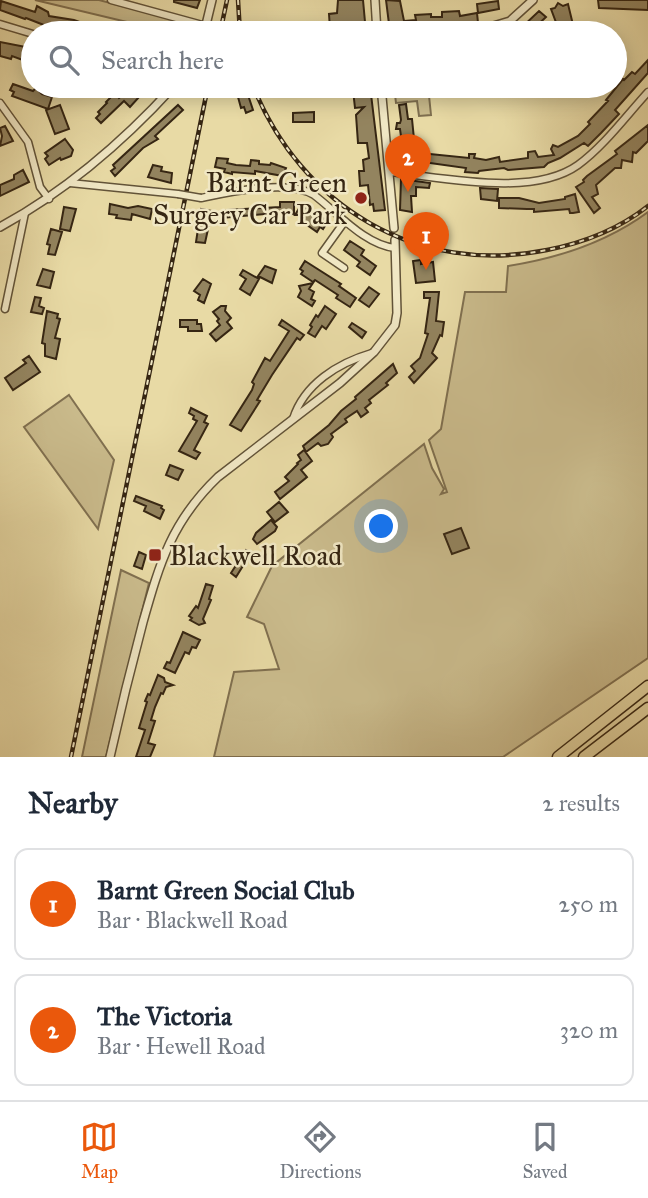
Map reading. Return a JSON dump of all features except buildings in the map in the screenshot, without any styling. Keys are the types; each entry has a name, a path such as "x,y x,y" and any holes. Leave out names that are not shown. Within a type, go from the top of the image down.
{"highway":[{"path":"558,757 648,687"},
{"path":"584,757 648,708"}],"street":[{"path":"111,0 177,21"},
{"path":"207,21 212,0"},
{"path":"375,0 376,21"},
{"path":"510,21 533,0"},
{"path":"0,24 21,30"},
{"path":"389,172 502,183 549,179 564,173 591,154 648,92"},
{"path":"0,227 49,199 70,183 162,98"},
{"path":"382,98 394,228"},
{"path":"0,103 28,142 40,187 49,199"},
{"path":"70,183 201,198 239,191 300,189 314,195 371,239 386,247 395,244 398,295 395,325 374,352 292,421 218,477 200,494 179,523 160,563 130,670 110,757"},
{"path":"5,309 25,214"},
{"path":"344,268 322,253 345,220"},
{"path":"292,421 296,409 314,385 342,365 374,352"}],"shaded area":[{"path":"35,0 99,0 178,21 123,21"},
{"path":"395,98 429,98 431,115 419,116 417,101 396,103"},
{"path":"648,212 648,658 503,757 214,757 234,672 279,669 264,624 247,617 272,566 424,444 432,468 444,489 441,494 447,492 429,440 441,429 465,292 506,292 508,266 581,248 616,232"},
{"path":"69,395 114,460 98,529 24,427"},
{"path":"121,570 149,583 106,757 82,757"}],"railway":[{"path":"223,21 227,0"},
{"path":"238,0 239,21"},
{"path":"71,757 206,98"},
{"path":"259,98 274,129 301,166 333,198 370,223 410,241 453,252 499,255 547,250 600,234 625,222 648,206"}],"place":[{"name":"The Victoria","path":"408,192"},
{"name":"Barnt Green Surgery Car Park","path":"361,198"},
{"name":"Barnt Green Social Club","path":"426,270"},
{"name":"Blackwell Road","path":"155,555"}]}
